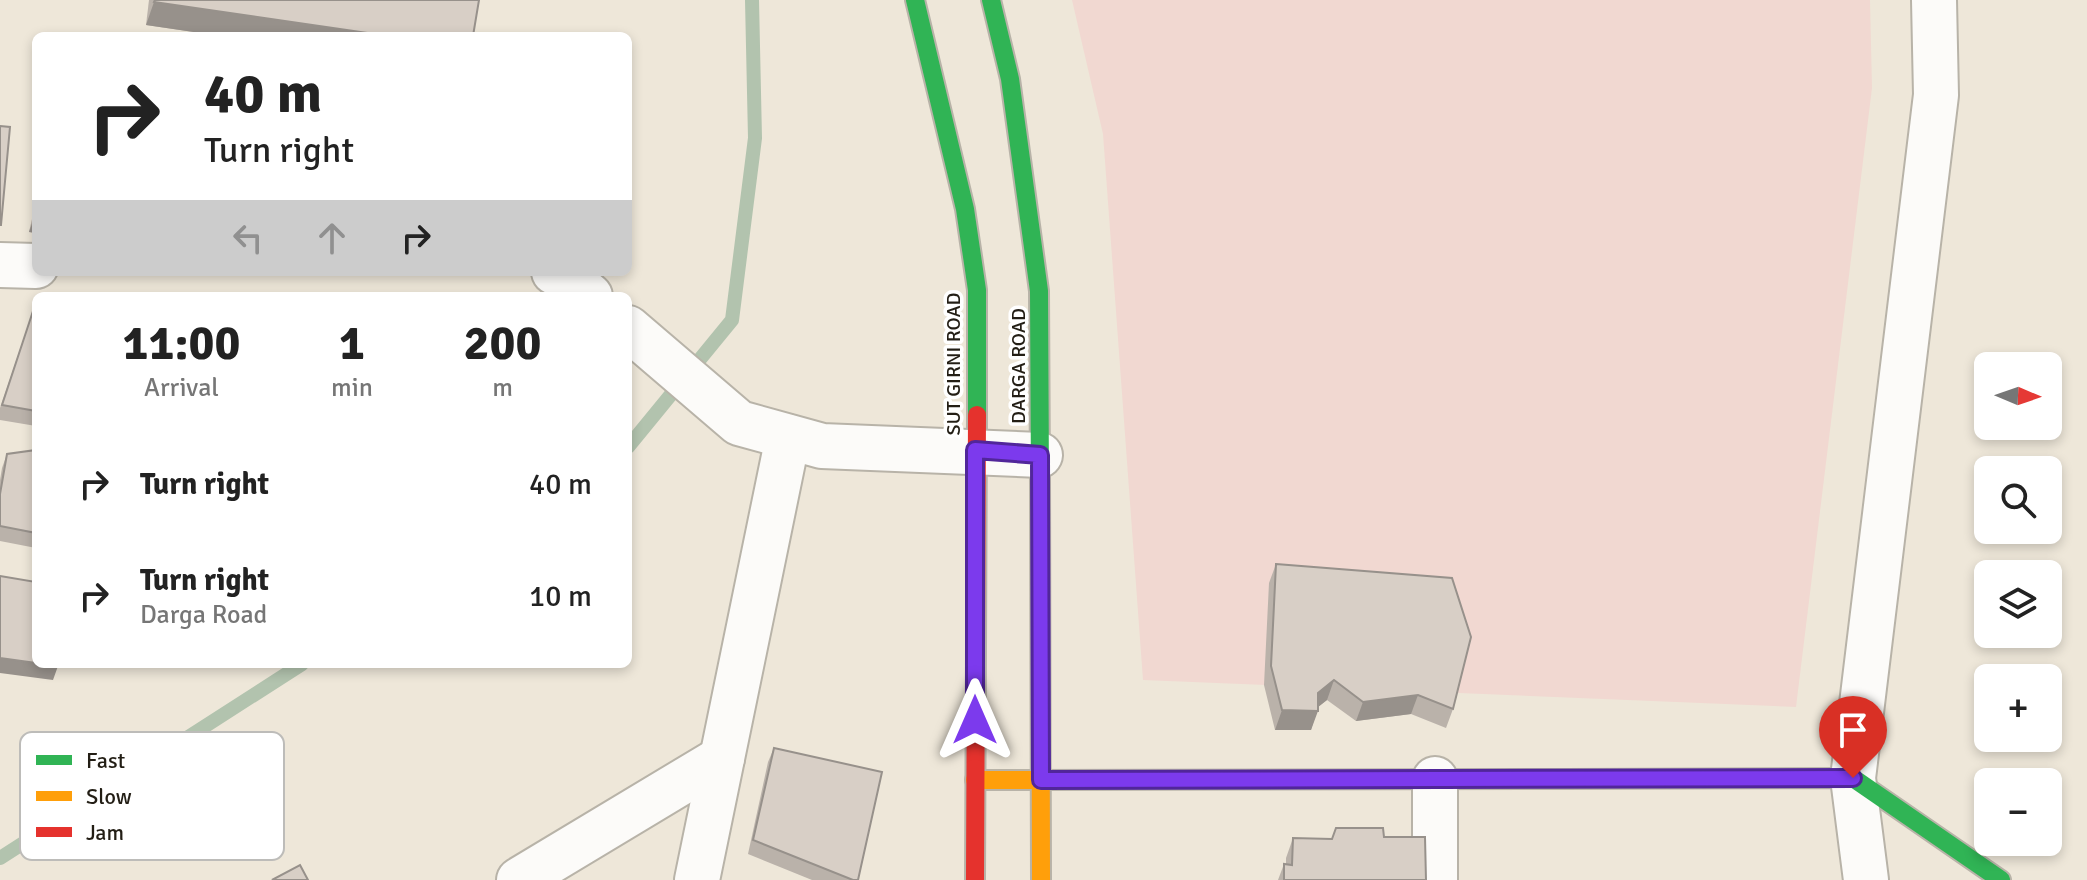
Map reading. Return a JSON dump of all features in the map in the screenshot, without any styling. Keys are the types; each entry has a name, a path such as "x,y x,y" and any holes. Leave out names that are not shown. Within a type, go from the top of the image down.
{"main road":[{"name":"SUT GIRNI ROAD","path":"915,0 965,209 977,290 975,880"},
{"name":"DARGA ROAD","path":"991,0 1010,79 1039,291 1041,880"},
{"path":"975,780 1853,778 2001,880"}],"street":[{"path":"1866,880 1853,778 1936,95 1934,0"},
{"path":"0,265 32,266"},
{"path":"632,331 739,423 822,446 1040,455"},
{"path":"697,880 788,437"},
{"path":"519,880 722,758"},
{"path":"1435,779 1435,880"}],"shaded area":[{"path":"1072,0 1870,0 1872,88 1796,707 1143,680 1103,134"}],"building":[{"path":"479,0 474,32 360,32 154,2"},
{"path":"0,126 10,127 1,225 0,225"},
{"path":"32,314 32,410 2,405"},
{"path":"32,451 32,532 0,526 0,494 7,454"},
{"path":"1276,564 1452,578 1471,637 1453,709 1418,695 1363,702 1334,680 1318,693 1318,711 1282,710 1271,666"},
{"path":"0,576 32,581 32,662 0,658"},
{"path":"774,748 882,772 858,880 753,840"},
{"path":"1336,828 1383,828 1384,837 1425,837 1426,880 1284,880 1284,864 1292,865 1293,838 1332,839"},
{"path":"300,865 308,880 272,880"}],"waterway":[{"path":"632,442 732,320 755,138 752,0"},
{"path":"196,732 296,668"},
{"path":"0,858 20,845"}],"traffic: fast":[{"path":"915,0 965,209 977,290 977,415"},
{"path":"991,0 1010,79 1039,291 1040,485"},
{"path":"1564,779 1853,778 2001,880"}],"traffic: slow":[{"path":"1040,485 1041,880"},
{"path":"975,780 1564,779"}],"traffic: jam":[{"path":"975,880 977,415"}],"route":[{"path":"975,720 975,450 1040,455 1041,780 1853,778"}]}
